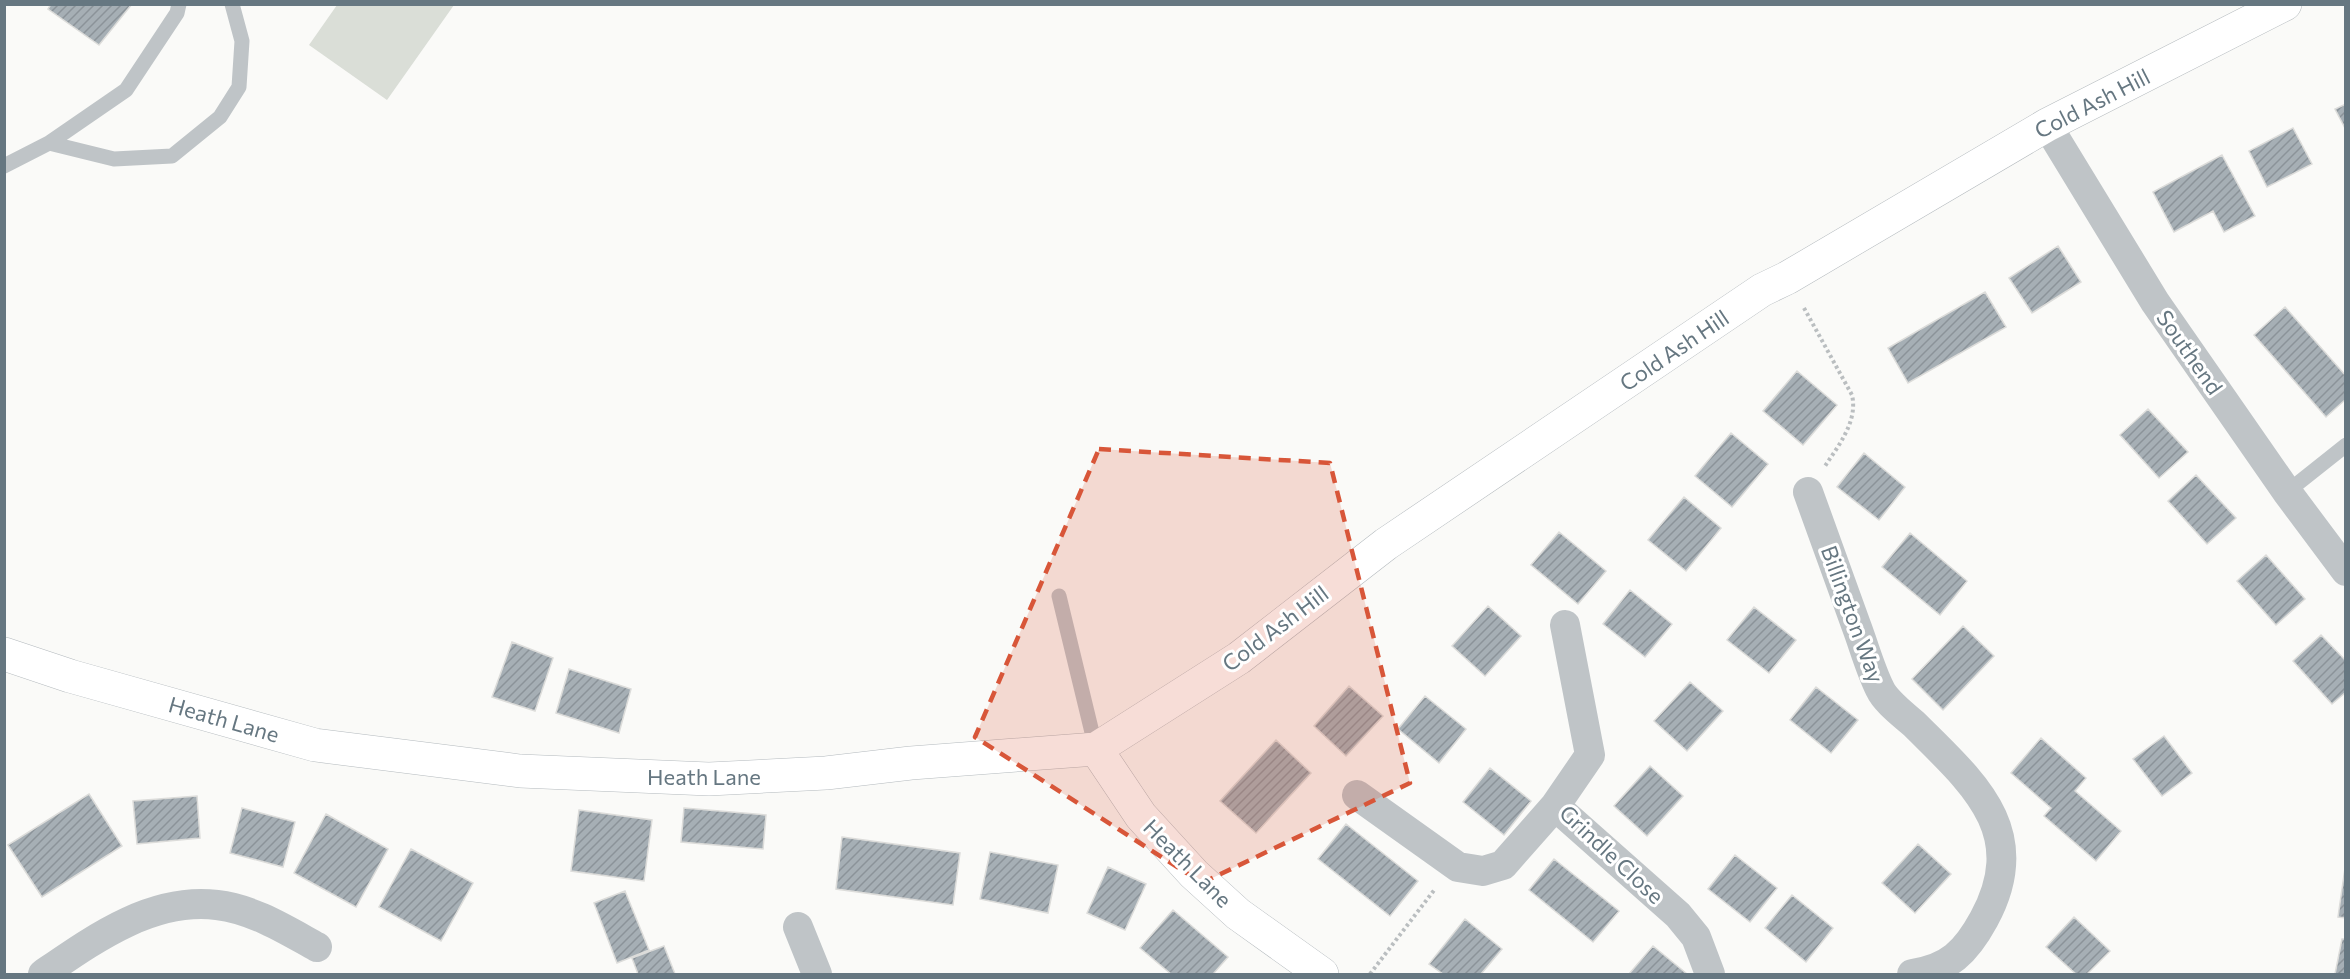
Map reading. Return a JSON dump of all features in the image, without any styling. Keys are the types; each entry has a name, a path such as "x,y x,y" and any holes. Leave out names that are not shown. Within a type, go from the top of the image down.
{"street":[{"name":"Cold Ash Hill","path":"1096,749 1239,658 1386,544 1762,290 1787,278 2047,125 2285,4"},
{"name":"Southend","path":"2047,125 2155,302 2286,492 2346,571"},
{"name":"Billington Way","path":"1808,492 1880,691 1966,777 1985,800 1997,830 2001,861 1991,907 1965,948 1944,966 1925,974"},
{"name":"Grindle Close","path":"1565,625 1590,755 1555,806 1678,915 1696,937 1710,975"},
{"name":"Heath Lane","path":"4,654 70,676 315,745 520,771 709,779 826,773 910,763 1096,749 1141,816 1194,874 1238,914 1322,975"},
{"path":"1357,795 1458,867 1483,871 1503,865 1555,806"},
{"path":"43,975 82,947 140,916 182,904 218,905 253,914 317,947"},
{"path":"798,927 817,975"}],"lane":[{"path":"4,166 49,142 126,90 177,13 179,4"},
{"path":"49,142 114,159 172,156 220,117 239,87 242,41 232,4"},
{"path":"2286,492 2346,445"},
{"path":"1059,596 1096,749"}],"path":[{"path":"1787,278 1852,395 1855,407 1846,432 1808,492"},
{"path":"1370,975 1454,864"}],"highlighted area":[{"path":"1099,449 1330,463 1410,783 1202,883 975,737"}],"shaded area":[{"path":"337,5 454,5 387,100 309,45"}],"building":[{"path":"51,4 132,4 99,45 48,9"},
{"path":"2346,104 2346,130 2335,109"},
{"path":"2293,128 2312,164 2267,187 2249,151"},
{"path":"2222,155 2255,216 2224,232 2213,211 2174,232 2153,192"},
{"path":"2058,246 2081,282 2032,313 2009,278"},
{"path":"1985,292 2006,327 1908,383 1888,348"},
{"path":"2285,307 2346,376 2346,399 2326,417 2254,335"},
{"path":"1797,371 1837,405 1803,445 1763,411"},
{"path":"2148,409 2188,452 2159,478 2120,435"},
{"path":"1731,433 1768,464 1732,507 1695,476"},
{"path":"1864,453 1905,487 1879,520 1837,487"},
{"path":"2196,475 2236,518 2207,544 2168,501"},
{"path":"1684,497 1721,528 1686,571 1648,540"},
{"path":"1559,532 1606,571 1578,604 1531,565"},
{"path":"1910,533 1967,581 1940,615 1882,567"},
{"path":"2266,555 2305,599 2276,625 2237,581"},
{"path":"1630,590 1672,624 1645,657 1603,624"},
{"path":"1488,606 1521,636 1485,676 1452,646"},
{"path":"1754,607 1796,640 1769,673 1727,640"},
{"path":"1963,626 1994,656 1943,710 1912,679"},
{"path":"2321,635 2346,661 2346,692 2332,704 2293,661"},
{"path":"512,642 553,658 535,711 492,697"},
{"path":"569,669 631,689 619,733 556,713"},
{"path":"1690,682 1723,711 1687,751 1654,721"},
{"path":"1349,686 1383,716 1346,756 1314,726"},
{"path":"1816,687 1858,720 1831,753 1790,720"},
{"path":"1425,696 1466,729 1439,763 1398,729"},
{"path":"2164,736 2192,773 2162,796 2133,759"},
{"path":"2041,738 2086,778 2075,791 2121,831 2096,861 2044,816 2051,808 2011,773"},
{"path":"1276,740 1311,773 1256,833 1220,801"},
{"path":"1650,766 1683,796 1647,836 1614,806"},
{"path":"1490,768 1531,801 1504,835 1463,802"},
{"path":"89,794 122,846 42,897 8,845"},
{"path":"197,796 200,838 137,844 133,801"},
{"path":"242,808 295,822 283,867 230,853"},
{"path":"684,808 766,815 763,849 681,842"},
{"path":"579,810 652,820 644,881 571,871"},
{"path":"326,814 388,849 356,907 294,873"},
{"path":"1346,824 1418,881 1390,916 1318,859"},
{"path":"842,837 960,853 953,905 836,889"},
{"path":"1918,844 1951,874 1915,913 1882,883"},
{"path":"411,849 473,883 441,941 379,907"},
{"path":"990,852 1058,865 1048,913 980,899"},
{"path":"1735,855 1777,888 1750,922 1708,889"},
{"path":"1554,859 1619,911 1593,942 1529,890"},
{"path":"2346,861 2346,918 2338,917"},
{"path":"1108,867 1146,884 1125,930 1087,913"},
{"path":"625,891 649,950 617,963 594,903"},
{"path":"1792,895 1833,928 1806,962 1765,928"},
{"path":"1173,910 1228,957 1213,974 1171,974 1140,948"},
{"path":"2074,917 2110,951 2087,974 2076,974 2046,947"},
{"path":"1465,919 1502,949 1481,974 1443,974 1429,964"},
{"path":"2342,939 2346,939 2346,974 2335,974"},
{"path":"664,946 675,974 638,974 632,958"},
{"path":"1653,946 1687,974 1629,974"}]}
